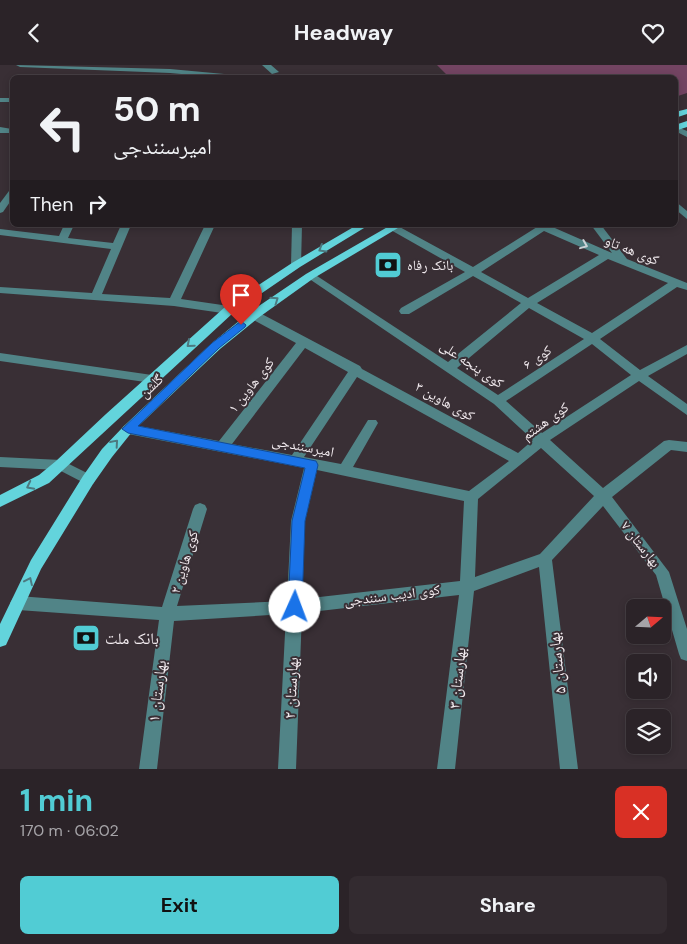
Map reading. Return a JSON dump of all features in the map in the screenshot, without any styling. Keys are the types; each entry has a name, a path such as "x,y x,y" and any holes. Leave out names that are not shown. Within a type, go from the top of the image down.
{"main road":[{"name":"گلشن","path":"0,501 44,479 61,465 152,379 229,310 296,265 361,227"},
{"name":"گلشن","path":"0,640 36,565 88,480 107,453 128,429 216,346 254,315 310,275 393,227"}],"street":[{"path":"20,65 167,68 220,75"},
{"path":"266,65 275,72"},
{"path":"0,210 10,196"},
{"path":"678,207 687,217"},
{"path":"62,240 69,227"},
{"path":"96,296 125,227"},
{"path":"174,302 209,227"},
{"path":"296,265 297,227"},
{"path":"397,227 592,338 687,410"},
{"path":"405,311 473,272 540,227"},
{"name":"کوی هه تاو","path":"544,227 687,287"},
{"path":"598,227 624,262"},
{"path":"0,232 117,247"},
{"path":"449,368 528,303 607,255"},
{"name":"کوی پنجه علی","path":"310,275 498,401 603,496"},
{"name":"کوی ۶","path":"498,401 676,283"},
{"path":"0,290 174,302 229,310"},
{"name":"کوی هاوین ۳","path":"254,315 356,369 519,460"},
{"name":"کوی هاوین ۱","path":"222,447 304,341"},
{"name":"کوی هشتم","path":"471,497 519,460 542,439 640,375 687,349"},
{"path":"0,357 152,379"},
{"path":"295,461 356,369"},
{"path":"344,470 372,423"},
{"name":"امیرسنندجی","path":"128,429 344,470 471,497"},
{"name":"کوی ادیب سنندجی","path":"18,603 167,614 295,607 467,587 545,558 603,496 669,445 687,447"},
{"path":"0,462 61,465 88,480"},
{"name":"بهارستان ۲","path":"286,769 298,521 312,465"},
{"name":"بهارستان ۷","path":"603,496 662,572 687,654"},
{"name":"بهارستان ۳","path":"446,769 467,587 471,497"},
{"name":"کوی هاوین ۲","path":"167,614 200,509"},
{"name":"بهارستان ۵","path":"545,558 569,769"},
{"name":"بهارستان ۱","path":"148,769 167,614"}],"shaded area":[{"path":"437,65 687,65 687,93 678,96 678,75 447,75"}],"place":[{"name":"بانک رفاه","path":"388,265"},
{"name":"بانک ملت","path":"86,638"}],"route":[{"path":"241,325 128,429 312,465 298,521 295,607"}]}
